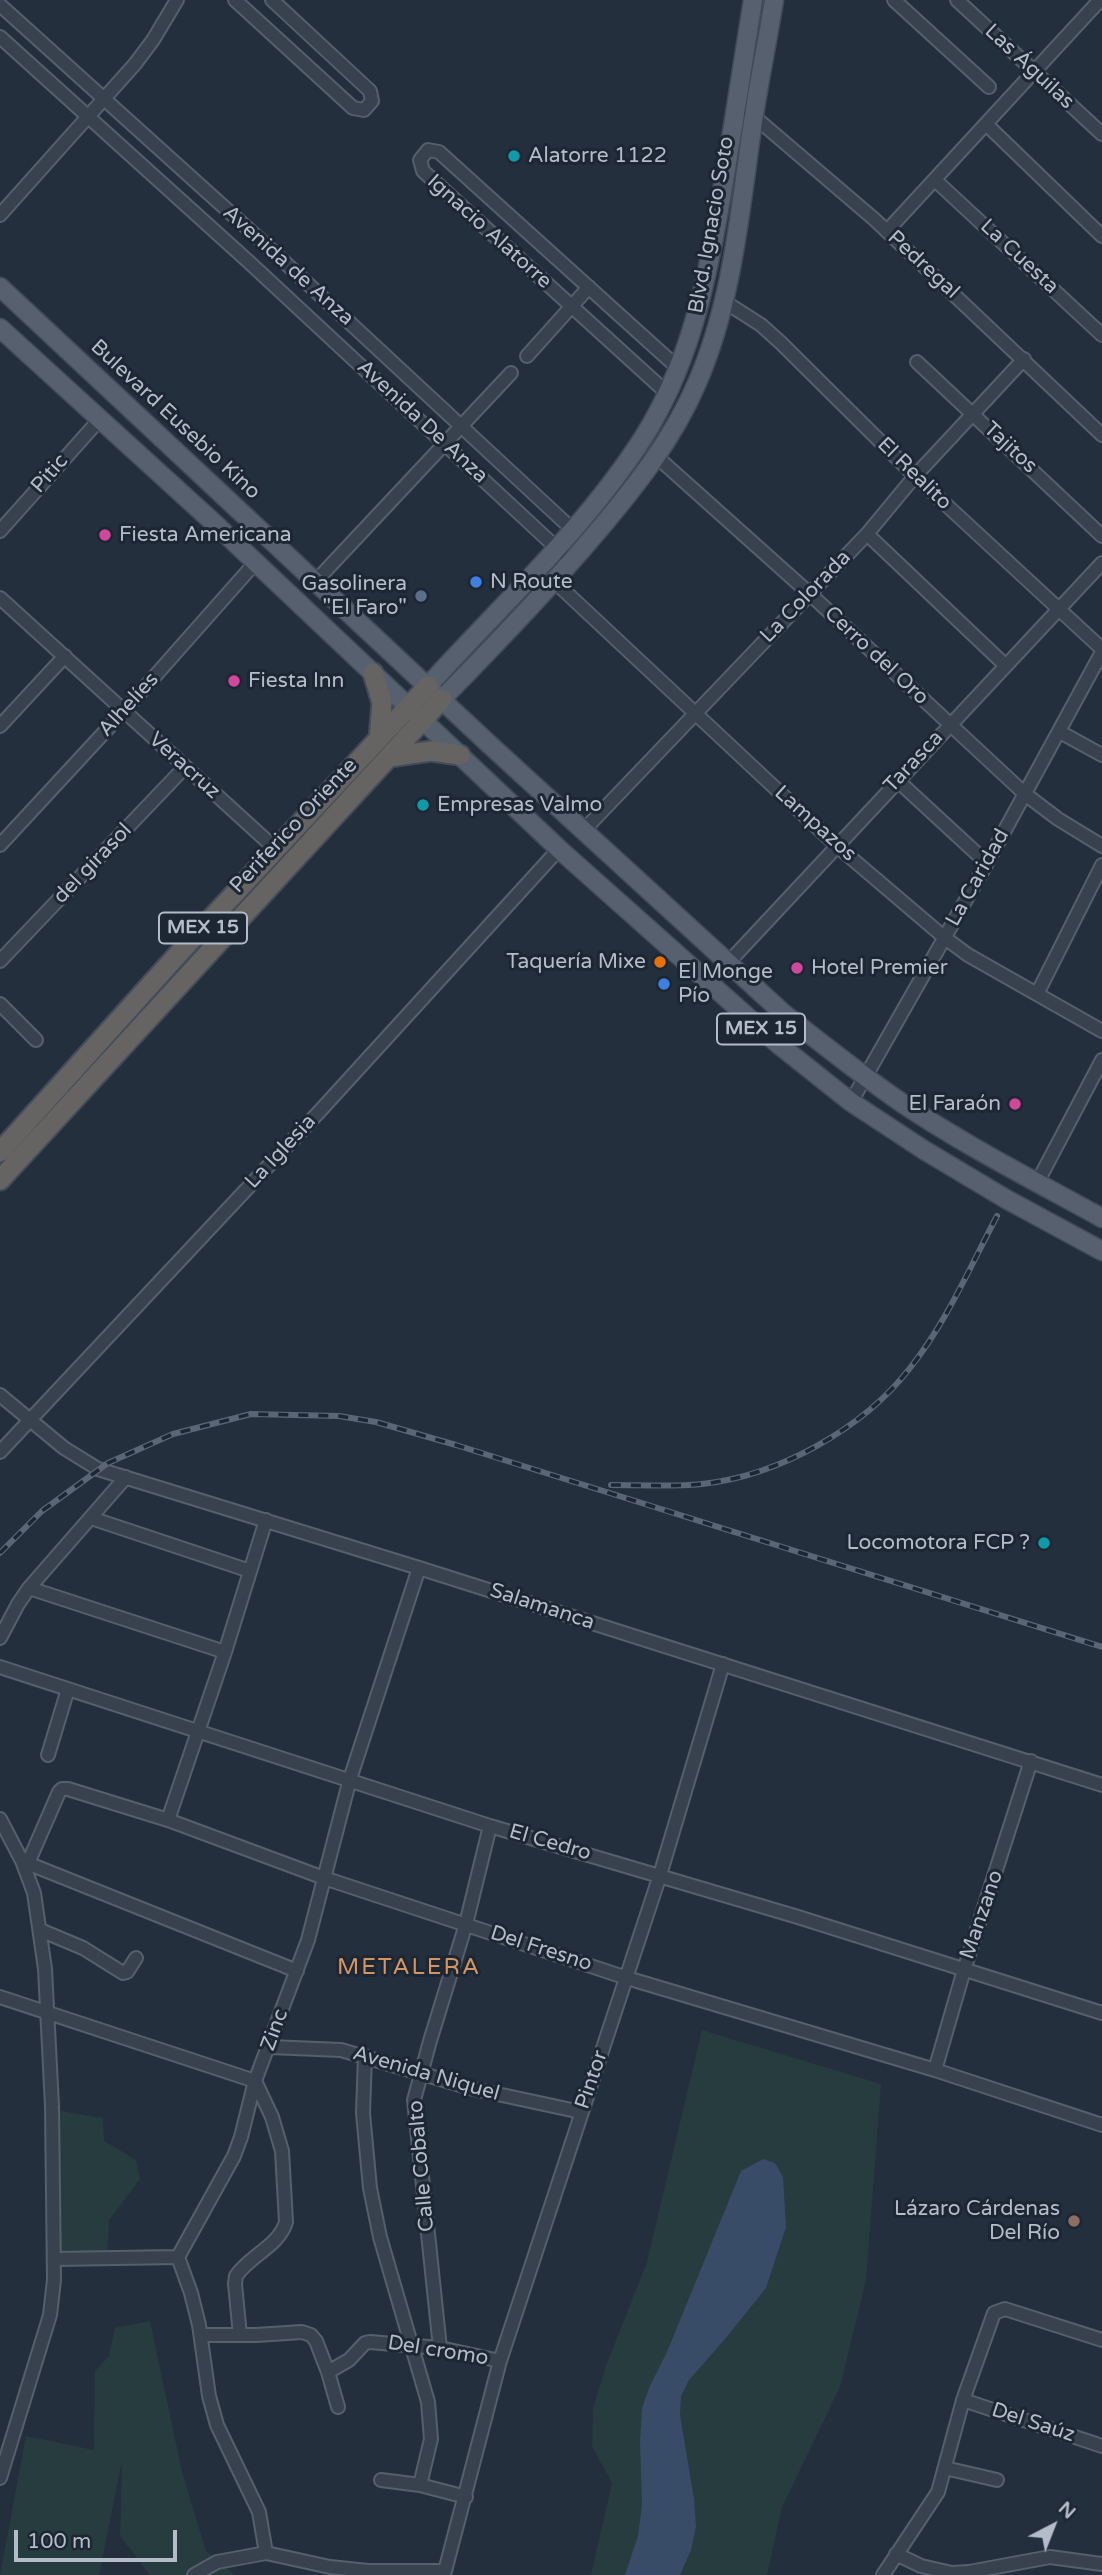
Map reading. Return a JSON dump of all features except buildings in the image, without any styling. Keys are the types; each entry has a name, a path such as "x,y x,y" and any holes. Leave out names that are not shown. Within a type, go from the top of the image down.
{"highway":[{"path":"373,673 382,703 379,738"},
{"path":"416,713 435,692"},
{"name":"Periferico Oriente","path":"0,1152 379,738 416,713"},
{"name":"Periferico Oriente","path":"0,1180 389,757 416,713"},
{"path":"389,757 431,751 460,755"}],"main road":[{"name":"Blvd. Ignacio Soto","path":"435,692 559,551 631,455 655,418 667,393 698,314 710,261 752,0"},
{"name":"Blvd. Ignacio Soto","path":"435,692 555,582 657,457 697,384 725,302 774,0"},
{"name":"Bulevard Eusebio Kino","path":"0,287 435,692"},
{"name":"MEX 15","path":"0,328 559,849 778,1044 851,1102 967,1176 1102,1251"},
{"path":"657,457 655,443 681,392 681,373 678,368"},
{"path":"555,582 547,572 559,551"},
{"name":"MEX 15","path":"435,692 783,1013 865,1076 942,1128 1102,1218"}],"street":[{"path":"0,215 153,40 177,0"},
{"path":"235,0 352,108 363,110 369,106 372,101 370,91 272,0"},
{"path":"894,0 989,87"},
{"name":"Las Águilas","path":"957,0 1102,134"},
{"path":"887,231 1100,0"},
{"name":"Avenida de Anza","path":"0,5 573,530"},
{"name":"Avenida De Anza","path":"0,37 250,263 559,551"},
{"name":"Pedregal","path":"737,102 887,231 1102,435"},
{"path":"986,124 1102,236"},
{"name":"Ignacio Alatorre","path":"667,393 422,171 420,160 423,154 434,149 439,152 678,368"},
{"name":"La Cuesta","path":"935,180 1102,335"},
{"path":"250,263 265,245"},
{"path":"527,266 544,246"},
{"path":"527,356 589,287"},
{"name":"El Realito","path":"725,302 761,325 781,343 915,476 1102,651"},
{"name":"La Colorada","path":"583,831 867,534 915,476 1024,359"},
{"name":"Tajitos","path":"917,362 1102,536"},
{"path":"315,582 510,373"},
{"name":"Pitic","path":"0,531 100,419"},
{"name":"Cerro del Oro","path":"657,457 810,594 1025,794 1067,825 1102,846"},
{"path":"498,492 514,474"},
{"path":"867,534 1005,665"},
{"name":"Alhelíes","path":"0,845 255,563"},
{"name":"Tarasca","path":"728,963 948,725 1102,564"},
{"name":"Lampazos","path":"555,582 837,846 945,938 968,955 1102,1031"},
{"name":"Veracruz","path":"1,602 65,656 291,863"},
{"name":"La Caridad","path":"851,1102 988,863 1102,651"},
{"path":"0,726 65,656"},
{"path":"1060,732 1102,755"},
{"name":"del girasol","path":"0,961 186,767"},
{"path":"897,780 988,863"},
{"name":"La Iglesia","path":"0,1452 319,1112 559,849"},
{"path":"1037,994 1102,865"},
{"path":"0,1004 36,1040"},
{"path":"1037,1183 1102,1060"},
{"name":"Salamanca","path":"0,1395 77,1457 98,1469 1102,1785"},
{"path":"0,1638 29,1588 126,1477"},
{"path":"91,1518 250,1571"},
{"path":"168,1821 266,1520"},
{"name":"Zinc","path":"178,2257 234,2156 255,2081 297,1970 350,1779 419,1568"},
{"path":"29,1588 225,1652"},
{"name":"Pintor","path":"445,2573 500,2361 660,1875 723,1664"},
{"name":"El Cedro","path":"0,1667 490,1826 660,1875 1102,2013"},
{"path":"48,1755 68,1689"},
{"name":"Manzano","path":"934,2070 1031,1761"},
{"name":"Del Fresno","path":"25,1862 62,1789 168,1821 324,1878 627,1978 934,2070 1102,2125"},
{"path":"0,1819 25,1862 34,1893 45,1969 52,2106 54,2259 50,2315 0,2478"},
{"name":"Calle Cobalto","path":"440,2348 414,2110 420,2074 466,1924 490,1826"},
{"path":"25,1862 297,1970"},
{"path":"40,1930 83,1948 123,1973 127,1972 136,1958"},
{"path":"0,1997 255,2081 272,2117 282,2151 285,2222 276,2239 236,2276 240,2335"},
{"name":"Avenida Niquel","path":"270,2047 341,2050 474,2089 581,2112"},
{"path":"365,2056 363,2113 370,2188 380,2237 428,2402 432,2430 420,2485"},
{"path":"54,2259 178,2257 191,2293 201,2335 206,2384 217,2425 259,2512 266,2553"},
{"path":"883,2575 938,2492 963,2400 991,2320 999,2310 1005,2309 1102,2340"},
{"path":"201,2335 302,2332 311,2335 322,2351 338,2407"},
{"name":"Del cromo","path":"328,2371 349,2360 365,2343 410,2344 500,2361"},
{"name":"Del Saúz","path":"963,2400 1102,2446"},
{"path":"945,2468 997,2480"},
{"path":"381,2480 420,2485 466,2497"},
{"path":"194,2575 217,2562 266,2553 330,2567 445,2573"},
{"path":"896,2554 920,2566 951,2573 1050,2557 1102,2564"}],"green space":[{"path":"702,2030 881,2084 866,2280 840,2387 782,2507 767,2575 591,2575 612,2483 592,2446 593,2408 606,2366 647,2262"},
{"path":"60,2111 103,2118 104,2141 136,2160 140,2179 109,2220 107,2256 58,2256"},
{"path":"150,2321 182,2472 206,2551 236,2575 150,2575 120,2536 122,2461 99,2575 0,2575 26,2436 94,2450 95,2371 109,2356 115,2328"}],"water":[{"path":"763,2159 775,2163 783,2177 786,2227 766,2288 689,2380 681,2396 680,2415 696,2527 691,2550 680,2575 625,2575 638,2536 642,2505 642,2408 741,2171"}],"railway":[{"path":"611,1485 691,1485 731,1479 789,1460 844,1429 891,1390 923,1351 957,1294 997,1216"},
{"path":"0,1553 42,1511 108,1463 173,1434 251,1414 339,1416 376,1422 456,1445 1102,1647"}],"place":[{"name":"Alatorre 1122","path":"514,156"},
{"name":"Fiesta Americana","path":"105,535"},
{"name":"N Route","path":"476,582"},
{"name":"Gasolinera \"El Faro\"","path":"421,596"},
{"name":"Fiesta Inn","path":"234,681"},
{"name":"Empresas Valmo","path":"423,805"},
{"name":"Taquería Mixe","path":"660,962"},
{"name":"Hotel Premier","path":"797,968"},
{"name":"El Monge Pío","path":"664,984"},
{"name":"El Faraón","path":"1015,1104"},
{"name":"Locomotora FCP ?","path":"1044,1543"},
{"name":"Lázaro Cárdenas Del Río","path":"1074,2221"}],"district":[{"name":"METALERA","path":"409,1968"}]}
